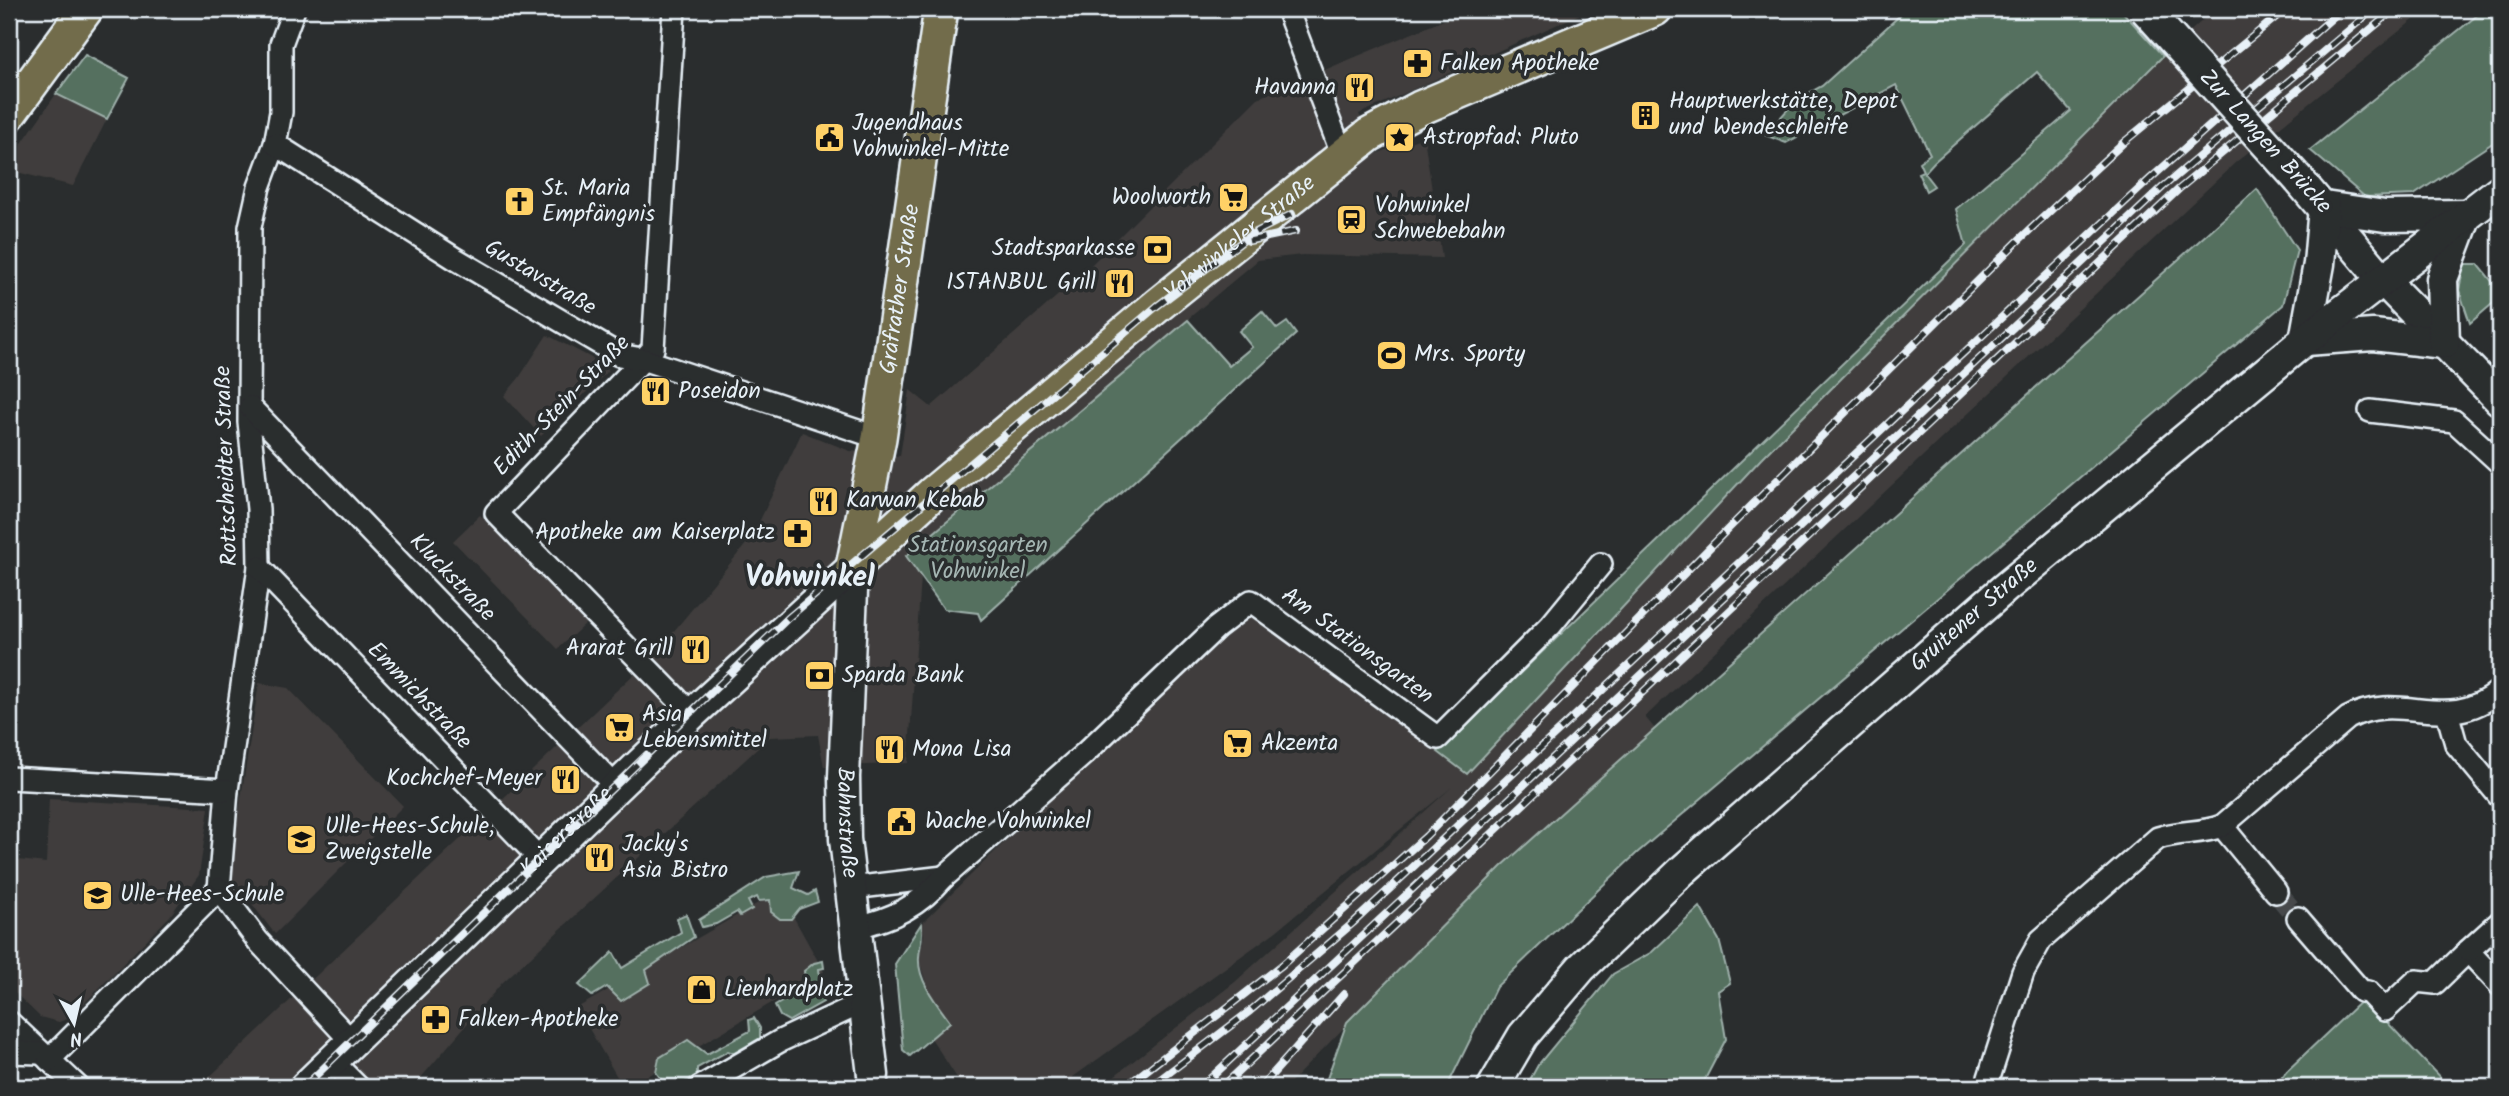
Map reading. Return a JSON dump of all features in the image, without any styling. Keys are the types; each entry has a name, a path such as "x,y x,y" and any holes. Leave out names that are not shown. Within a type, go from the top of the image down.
{"main road":[{"path":"9,114 86,9"},
{"name":"Gräfrather Straße","path":"853,566 879,439 941,9"},
{"name":"Zur Langen Brücke","path":"2145,9 2324,207 2382,279 2500,400"},
{"name":"Vohwinkeler Straße","path":"853,566 932,494 1342,155 1420,108 1649,10"},
{"name":"Gruitener Straße","path":"1493,1087 1523,1036 1581,968 1683,870 2005,588 2305,340 2500,190"},
{"path":"2324,207 2411,217 2466,215 2442,279 2444,343 2373,335 2305,340 2319,264 2324,207"},
{"name":"Kaiserstraße","path":"305,1087 692,714 853,566"},
{"name":"Bahnstraße","path":"853,566 844,777 845,839 873,1075"}],"street":[{"name":"Rottscheidter Straße","path":"219,890 227,790 259,567 258,509 250,407 250,227 258,187 275,144 281,112 281,44 294,9"},
{"name":"Edith-Stein-Straße","path":"674,9 653,349 496,513 692,714"},
{"path":"1287,9 1329,127 1342,155"},
{"name":"Gustavstraße","path":"275,144 519,297 619,355 642,359 879,439"},
{"name":"Kluckstraße","path":"250,407 617,787"},
{"path":"2370,411 2454,421 2500,463"},
{"name":"Am Stationsgarten","path":"856,927 908,910 927,898 944,877 1084,754 1216,628 1251,601 1438,738 1551,625 1601,564"},
{"name":"Emmichstraße","path":"259,567 541,860"},
{"path":"1986,1087 2023,972 2041,940 2158,838 2171,834 2204,833 2222,826 2348,718 2364,709 2382,707 2447,712 2466,711 2496,703"},
{"path":"2447,712 2456,744 2500,797"},
{"path":"9,778 227,790"},
{"path":"2222,826 2276,892"},
{"path":"852,888 944,877"},
{"path":"9,1052 45,1056 219,890 343,1053 358,1087"},
{"path":"2298,918 2361,992 2368,992 2385,1010 2416,981 2435,983 2500,922"},
{"path":"2468,950 2494,978"},
{"path":"700,1087 780,1041 864,1002"},
{"path":"9,1022 78,1087"}],"shaded area":[{"path":"1470,9 1591,9 1359,114 1375,154 1424,137 1442,258 1302,255 1258,260 906,556 921,577 908,763 824,767 818,735 770,737 502,983 413,1087 199,1087 654,655 752,537 802,432 850,451 900,456 910,390 931,407 1080,276 1258,98"},
{"path":"2215,9 2427,9 2236,162 1645,717 1655,729 1501,867 1286,1087 1100,1087 1235,982 1452,787 1275,932 1059,1087 963,1087 931,1038 950,1022 929,993 919,960 924,935 921,924 1076,772 1253,609 1467,774 1761,459 2163,56"},
{"path":"56,94 107,119 73,186 9,170 9,162"},
{"path":"547,335 607,366 608,371 541,436 504,396"},
{"path":"480,515 586,623 558,649 453,541"},
{"name":"Ulle-Hees-Schule, Zweigstelle","path":"259,683 288,688 403,806 275,934 229,874"},
{"name":"Ulle-Hees-Schule","path":"49,799 209,808 199,875 170,916 70,1018 59,1022 40,1017 9,987 9,859 46,863"},
{"name":"Lienhardplatz","path":"779,891 824,972 629,1087 623,1087 577,1008"}],"green space":[{"path":"1907,9 2120,9 2163,56 1761,459 1467,774 1438,752 1966,245 1956,209 2071,111 2037,72 1934,162 1924,173 1934,186 1926,191 1918,173 1923,171 1919,162 1930,154 1896,85 1786,143 1765,135 1796,100 1822,86"},
{"path":"2485,9 2500,9 2500,138 2414,195 2365,197 2310,150"},
{"path":"85,55 129,78 107,119 56,94"},
{"path":"2257,189 2297,250 2283,305 1637,853 1496,987 1447,1087 1324,1087 1347,1022 1501,867"},
{"path":"2464,264 2478,264 2499,290 2498,299 2470,323 2459,290"},
{"name":"Stationsgarten Vohwinkel","path":"1262,311 1277,329 1287,322 1296,334 981,620 978,613 944,609 906,556 1188,320 1229,366 1252,347 1239,331"},
{"path":"799,871 793,888 808,895 815,891 818,902 799,909 791,919 780,919 771,912 770,900 759,901 757,897 748,901 752,909 740,916 737,912 716,924 702,927 699,920 766,877"},
{"path":"1700,907 1719,940 1730,983 1718,991 1726,1039 1701,1087 1526,1087 1538,1065 1613,974 1652,952"},
{"path":"686,914 694,937 646,970 650,983 621,1001 607,987 592,996 579,985 613,952 622,968 681,932 677,918"},
{"path":"921,924 921,974 950,1022 910,1056 903,1050 895,964"},
{"path":"823,961 824,968 819,969 823,1002 789,1021 780,1016 775,1006 806,987 804,971 814,963"},
{"path":"2364,998 2449,1087 2291,1087 2282,1077"},
{"path":"754,1018 760,1028 760,1038 734,1053 728,1051 697,1068 697,1075 676,1087 666,1086 656,1072 659,1058 688,1040 707,1054 750,1031 749,1020"}],"tunnel":[{"path":"2276,892 2298,918"}],"railway":[{"path":"1125,1087 1282,965 1426,836 1729,528 2019,240 2124,142 2286,9"},
{"path":"1150,1087 1250,1011 1353,923 2151,178 2342,9"},
{"path":"1201,1087 2163,187 2374,9"},
{"path":"1222,1087 2179,189 2395,9"},
{"path":"304,1087 788,618 1157,306 1252,234 1292,214"},
{"path":"1249,241 1296,231"},
{"path":"1261,1087 1344,994"}],"place":[{"name":"Falken Apotheke","path":"1417,64"},
{"name":"Havanna","path":"1359,88"},
{"name":"Hauptwerkstätte, Depot und Wendeschleife","path":"1646,115"},
{"name":"Jugendhaus Vohwinkel-Mitte","path":"829,137"},
{"name":"Astropfad: Pluto","path":"1400,138"},
{"name":"Woolworth","path":"1234,198"},
{"name":"St. Maria Empfängnis","path":"519,202"},
{"name":"Vohwinkel Schwebebahn","path":"1352,219"},
{"name":"Stadtsparkasse","path":"1158,249"},
{"name":"ISTANBUL Grill","path":"1119,283"},
{"name":"Mrs. Sporty","path":"1391,355"},
{"name":"Poseidon","path":"655,392"},
{"name":"Karwan Kebab","path":"823,501"},
{"name":"Apotheke am Kaiserplatz","path":"798,533"},
{"name":"Ararat Grill","path":"696,649"},
{"name":"Sparda Bank","path":"819,676"},
{"name":"Asia Lebensmittel","path":"619,728"},
{"name":"Akzenta","path":"1238,744"},
{"name":"Mona Lisa","path":"889,750"},
{"name":"Kochchef-Meyer","path":"565,779"},
{"name":"Wache Vohwinkel","path":"902,822"},
{"name":"Ulle-Hees-Schule, Zweigstelle","path":"302,840"},
{"name":"Jacky's Asia Bistro","path":"599,858"},
{"name":"Ulle-Hees-Schule","path":"97,895"},
{"name":"Lienhardplatz","path":"701,990"},
{"name":"Falken-Apotheke","path":"435,1020"}],"district":[{"name":"Vohwinkel","path":"810,578"}]}
